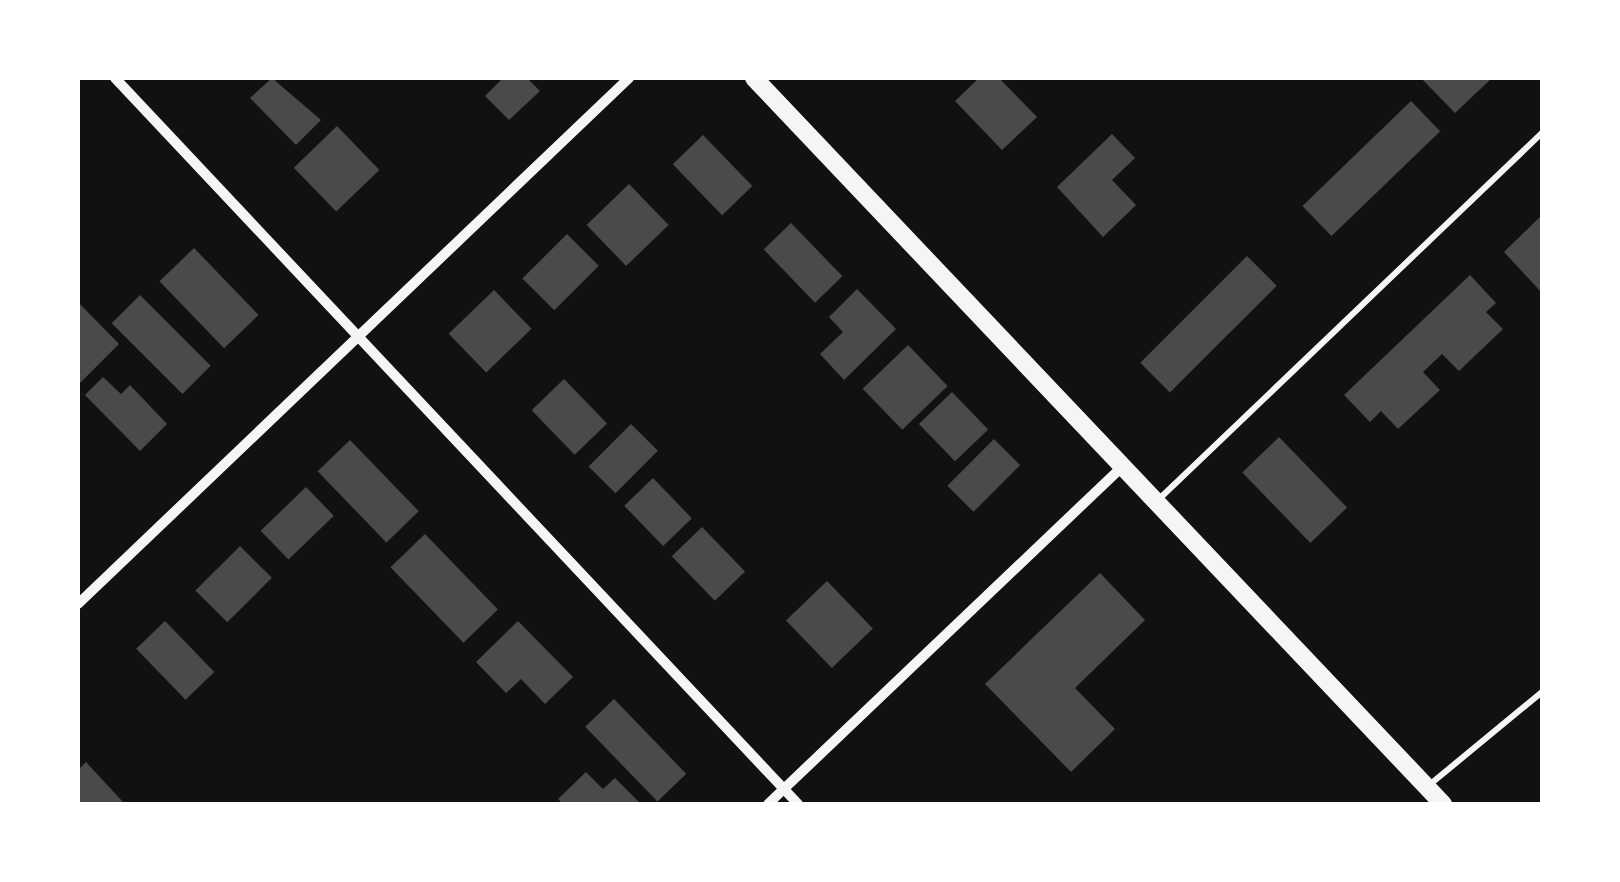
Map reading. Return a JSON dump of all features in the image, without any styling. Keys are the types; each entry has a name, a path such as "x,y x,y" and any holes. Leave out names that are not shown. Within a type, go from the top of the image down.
{"street":[{"path":"115,78 798,804"},
{"path":"78,604 630,78"},
{"path":"754,78 1443,804"},
{"path":"768,804 1123,466"}],"lane":[{"path":"1156,502 1542,133"},
{"path":"1426,787 1542,692"}],"building":[{"path":"272,78 321,120 296,145 250,98"},
{"path":"503,78 527,78 540,91 509,120 485,96"},
{"path":"979,78 999,78 1037,117 1002,150 955,101"},
{"path":"1421,78 1492,78 1455,113"},
{"path":"1411,101 1440,131 1332,236 1302,206"},
{"path":"337,126 379,170 336,212 294,168"},
{"path":"1112,134 1135,158 1112,180 1136,205 1103,237 1057,187"},
{"path":"703,135 752,186 722,215 673,164"},
{"path":"629,184 669,225 626,266 587,225"},
{"path":"1542,215 1542,293 1504,252"},
{"path":"791,223 842,276 815,303 764,249"},
{"path":"567,234 599,266 554,310 522,279"},
{"path":"194,248 259,315 224,348 159,281"},
{"path":"1247,256 1277,286 1170,392 1140,363"},
{"path":"1470,275 1496,303 1486,312 1503,329 1459,371 1442,354 1423,372 1440,390 1398,429 1381,411 1370,422 1344,395"},
{"path":"857,289 896,329 844,380 820,354 843,332 829,317"},
{"path":"494,290 532,329 486,373 449,334"},
{"path":"140,295 211,366 182,394 112,323"},
{"path":"78,302 119,344 79,384 78,382"},
{"path":"908,345 948,386 902,430 863,389"},
{"path":"103,377 121,394 130,385 167,424 140,451 85,395"},
{"path":"564,379 607,424 575,455 532,410"},
{"path":"952,392 988,429 955,461 919,424"},
{"path":"631,424 658,451 615,493 589,466"},
{"path":"1279,437 1347,507 1310,543 1242,472"},
{"path":"994,439 1020,465 973,512 947,486"},
{"path":"350,440 419,511 386,542 318,471"},
{"path":"653,478 692,518 663,546 624,506"},
{"path":"306,487 334,516 288,560 261,531"},
{"path":"702,527 745,572 715,601 672,556"},
{"path":"425,534 498,610 463,643 390,567"},
{"path":"240,546 272,578 227,622 195,591"},
{"path":"1100,573 1145,620 1075,688 1115,729 1071,772 985,684"},
{"path":"827,581 873,628 832,668 786,621"},
{"path":"165,621 214,672 186,700 136,649"},
{"path":"518,621 573,677 545,704 521,679 506,693 476,662"},
{"path":"614,699 686,774 657,802 585,727"},
{"path":"86,762 123,802 78,804 78,770"},
{"path":"586,772 603,789 615,778 641,804 563,804 558,799"}]}
